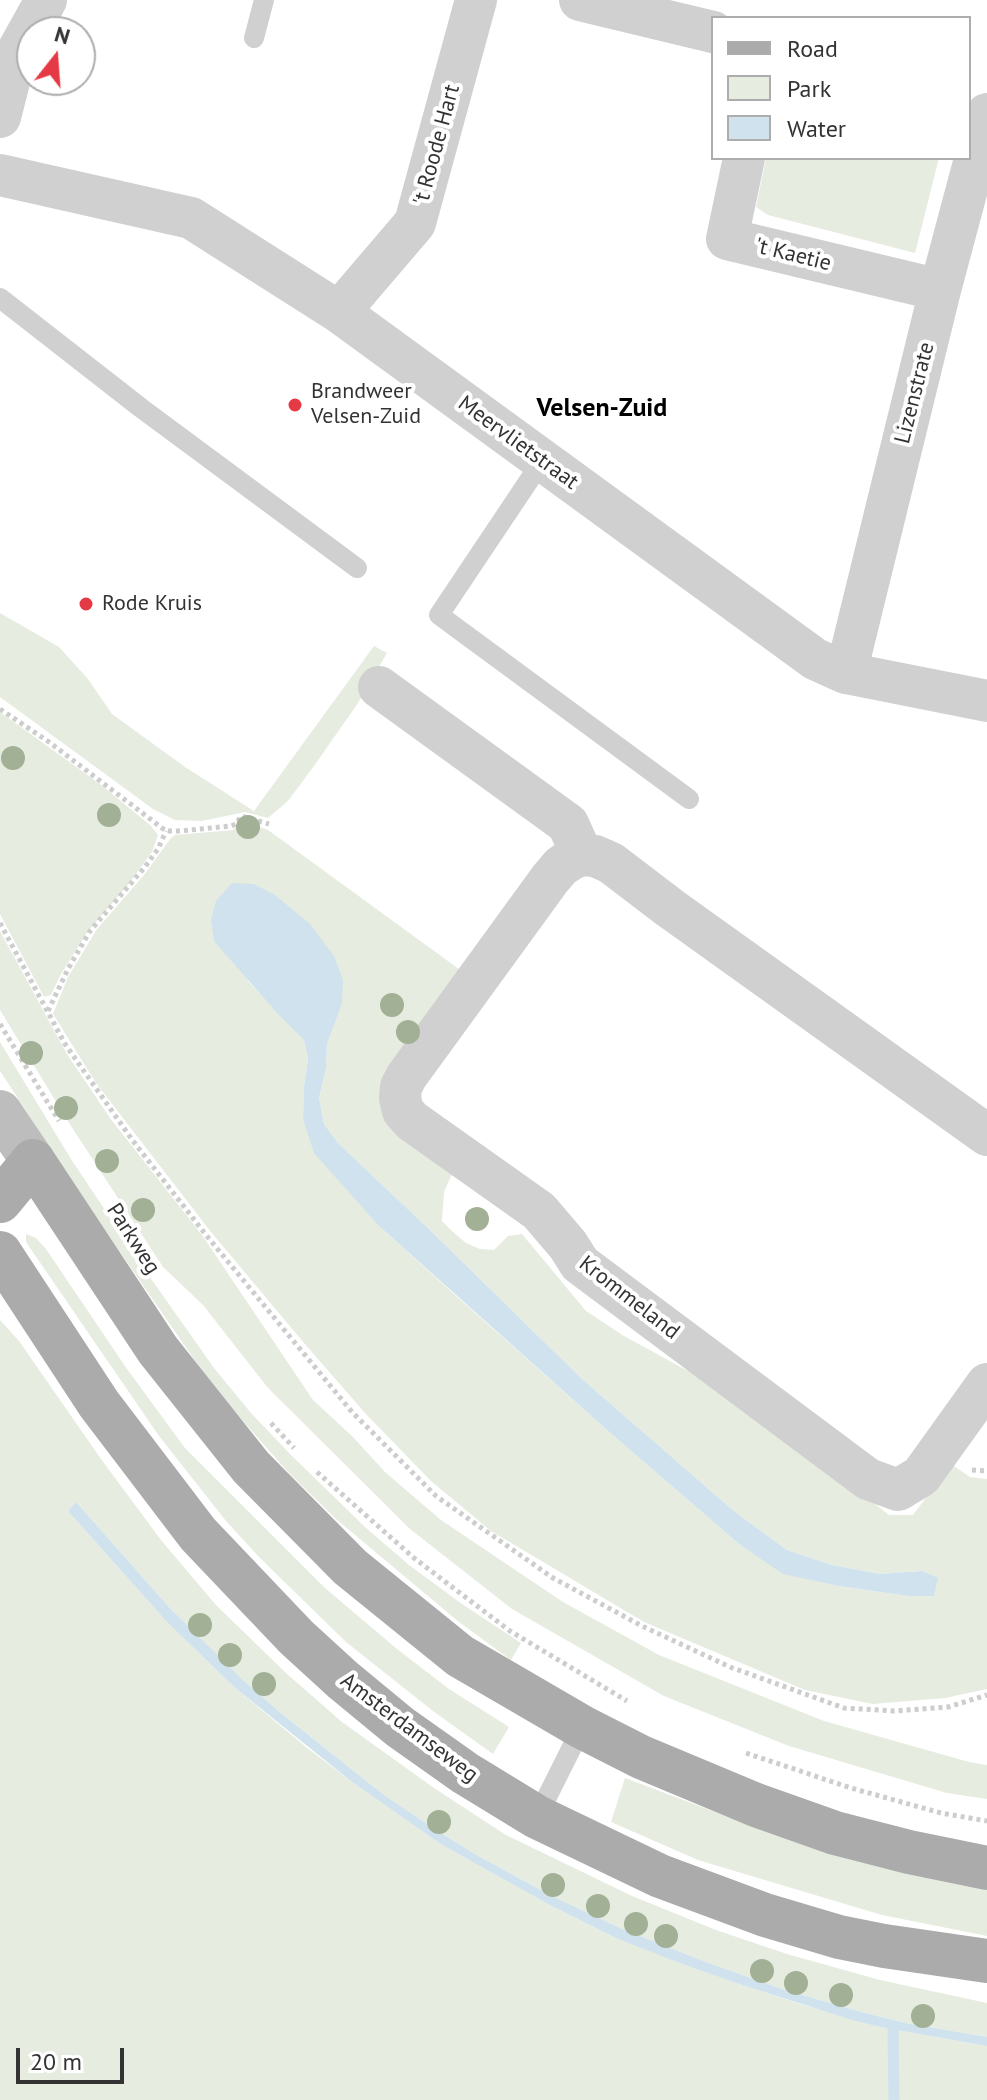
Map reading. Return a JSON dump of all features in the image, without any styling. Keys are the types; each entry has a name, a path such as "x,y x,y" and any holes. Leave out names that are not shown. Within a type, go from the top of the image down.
{"main road":[{"path":"0,1112 16,1165 251,1467 350,1567 460,1656 582,1727 641,1757 727,1793 835,1833 987,1868"},
{"path":"0,1201 16,1165"},
{"name":"Amsterdamseweg","path":"0,1253 99,1404 198,1534 296,1637 400,1727 465,1773 537,1817 660,1876 765,1915 839,1937 987,1961"}],"street":[{"path":"0,117 16,54 46,0"},
{"name":"'t Roode Hart","path":"339,312 415,223 476,0"},
{"path":"580,0 711,32"},
{"name":"Lizenstrate","path":"846,673 940,290 987,114"},
{"name":"'t Kaetie","path":"744,160 727,239 940,290"},
{"name":"Meervlietstraat","path":"0,175 191,218 339,312 815,659 846,673 987,701"},
{"path":"379,687 568,824 582,855 595,856 611,863 987,1135"},
{"name":"Krommeland","path":"582,855 561,866 550,879 406,1077 400,1098 403,1111 412,1121 539,1211 580,1264 868,1479 898,1490 921,1476 987,1384"}],"lane":[{"path":"254,38 264,0"},
{"path":"0,298 141,408 357,568"},
{"path":"542,461 439,615 689,799"},
{"path":"537,1817 582,1727"}],"path":[{"path":"0,709 49,742 166,831 231,826 241,816 269,824"},
{"path":"48,1011 90,931 145,867 166,831"},
{"path":"0,923 65,1044 133,1141 352,1412 436,1496 553,1578 642,1626 730,1667 844,1708 894,1711 948,1707 987,1695"},
{"path":"0,1024 61,1124"},
{"path":"265,1416 296,1451"},
{"path":"317,1472 414,1558 510,1631 628,1702"},
{"path":"736,1749 851,1788 941,1813 987,1821"}],"green space":[{"path":"766,160 938,160 915,253 768,215 756,207"},
{"path":"0,613 59,647 88,679 112,714 185,767 254,811 374,646 387,653 358,703 314,766 288,801 268,818 245,812 202,821 175,820 153,809 0,697"},
{"path":"0,712 100,784 158,835 152,852 88,931 51,995 44,997 0,914"},
{"path":"242,820 268,830 463,972 394,1070 452,1174 444,1192 442,1221 452,1231 466,1243 480,1249 494,1250 508,1236 522,1234 586,1311 624,1336 743,1401 889,1515 913,1515 951,1464 970,1477 987,1479 987,1689 945,1698 873,1704 805,1690 644,1622 491,1531 431,1481 365,1413 211,1232 96,1083 53,1014 68,977 97,929 171,838 175,835 233,830","holes":["247,980 342,1004 327,1044 326,1068 319,1098 324,1124 338,1143 582,1379 735,1512 787,1550 832,1565 880,1574 923,1571 934,1596 908,1596 839,1586 783,1573 739,1544 379,1226 303,1119 308,1059 304,1040"]},
{"path":"0,931 67,1054 110,1118 202,1235 313,1400 385,1472 441,1520 563,1602 659,1655 824,1721 987,1765 987,1799 947,1793 789,1746 664,1696 512,1609 410,1529 268,1388 203,1305 163,1267 0,1010"},
{"path":"0,1042 71,1159 147,1273 214,1368 251,1413 365,1527 409,1565 521,1643 511,1660 459,1622 336,1519 288,1472 236,1413 198,1365 0,1071"},
{"path":"26,1234 36,1238 46,1249 185,1448 325,1588 449,1689 509,1727 493,1754 346,1642 226,1521 159,1436 28,1245"},
{"path":"0,1320 19,1341 161,1540 216,1605 342,1722 506,1835 632,1896 716,1930 787,1954 880,1980 987,2003 987,2037 865,2013 785,1990 706,1962 620,1928 480,1857 384,1795 244,1681 169,1607 76,1502 68,1511 166,1621 234,1687 306,1747 442,1845 616,1938 810,2007 885,2028 987,2046 987,2100 0,2100"},
{"path":"625,1778 763,1830 987,1889 987,1936 882,1915 698,1860 611,1822"}],"water":[{"path":"232,883 254,884 275,895 310,924 334,956 343,980 342,1004 327,1044 326,1068 319,1098 324,1124 338,1143 582,1379 735,1512 787,1550 832,1565 880,1574 922,1571 938,1578 934,1596 908,1596 839,1586 783,1574 739,1544 379,1226 314,1153 303,1119 308,1059 304,1040 214,941 211,920 216,901"},
{"path":"76,1502 169,1607 244,1681 384,1795 480,1857 620,1928 706,1962 785,1990 865,2013 987,2037 987,2046 852,2020 672,1960 616,1938 548,1904 442,1845 352,1782 234,1687 166,1621 68,1511"}],"waterway":[{"path":"893,2029 894,2100"}],"place":[{"name":"Brandweer Velsen-Zuid","path":"295,405"},
{"name":"Rode Kruis","path":"86,604"}],"district":[{"name":"Velsen-Zuid","path":"602,409"}]}
